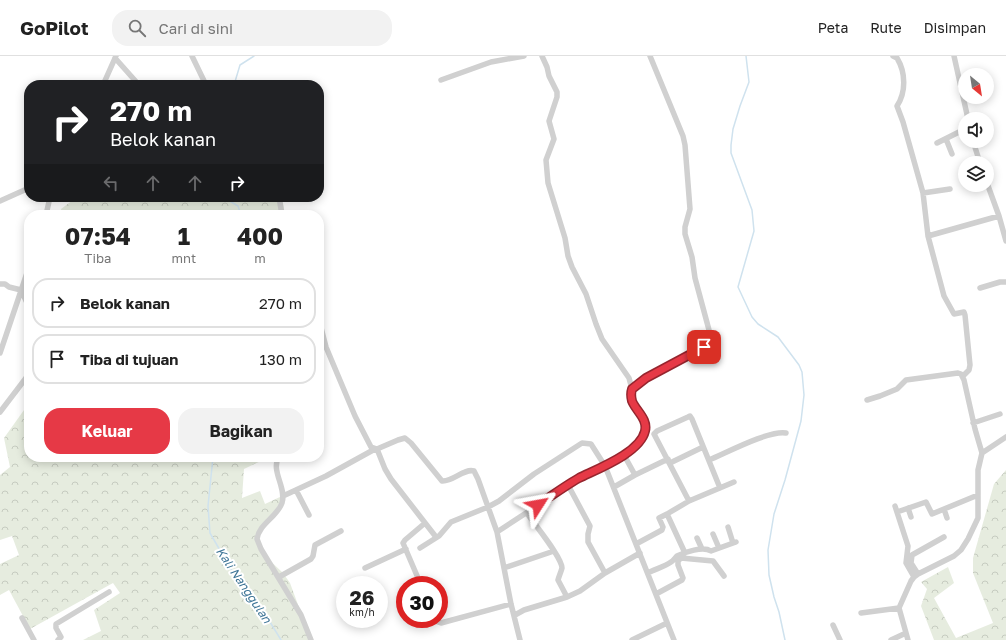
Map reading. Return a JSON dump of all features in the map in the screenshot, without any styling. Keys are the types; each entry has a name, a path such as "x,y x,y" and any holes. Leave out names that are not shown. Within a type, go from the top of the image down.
{"street":[{"path":"192,56 204,80"},
{"path":"441,80 492,62 511,57 524,56"},
{"path":"497,532 568,485 624,455 639,442 645,433 642,415 632,401 632,389 629,378 602,339 586,294 572,267 568,256 565,238 548,183 546,160 554,139 549,122 558,97 558,92 549,76 542,56"},
{"path":"632,389 646,378 706,346 710,340 709,330 695,278 692,256 685,234 685,227 690,209 685,145 683,136 650,56"},
{"path":"893,56 900,62 904,80 902,98 897,106 923,193 928,236 944,296 954,314 964,312 966,315 970,368 962,376"},
{"path":"954,56 966,112"},
{"path":"105,80 116,57 135,80"},
{"path":"937,143 958,133"},
{"path":"946,139 952,154"},
{"path":"923,193 950,189"},
{"path":"0,201 24,190"},
{"path":"990,192 1006,241"},
{"path":"928,236 999,216"},
{"path":"0,353 24,281"},
{"path":"980,288 1000,282 1006,282"},
{"path":"0,284 5,284 9,287 21,290"},
{"path":"21,290 24,296"},
{"path":"324,339 340,381 370,445 376,449 391,479 436,537"},
{"path":"867,400 897,388 906,380 958,373 962,376 982,453 978,470 978,518 968,540 961,550 954,556 916,576 899,608 908,640"},
{"path":"0,412 24,381"},
{"path":"973,423 1000,414"},
{"path":"645,433 649,435 654,434 657,431 690,416 720,488"},
{"path":"709,460 762,438 780,433 786,433"},
{"path":"654,434 689,501"},
{"path":"982,453 1006,437"},
{"path":"283,496 326,476 376,449 405,438 411,443 442,481 447,481 469,470 473,471 478,479 497,532 511,604 515,615 520,640"},
{"path":"420,548 436,537 451,522 499,501 534,474 582,443 591,444 605,466 614,487 674,640"},
{"path":"614,487 635,475 703,447"},
{"path":"624,455 635,475"},
{"path":"277,462 276,465 283,496 282,504 263,527 257,537 261,549 301,615 311,640"},
{"path":"636,544 662,530 663,527 660,518 689,501 734,482"},
{"path":"568,485 590,526 587,539 605,573"},
{"path":"296,490 309,515"},
{"path":"916,576 906,563 908,546 896,509 908,508 926,502 933,516 944,509 978,495"},
{"path":"908,508 911,517"},
{"path":"944,509 947,518"},
{"path":"527,513 561,563 562,569 558,580 567,597"},
{"path":"667,514 685,553"},
{"path":"417,576 404,541 425,524"},
{"path":"648,573 672,562 677,556 685,553 702,549 708,549 710,551 735,542 728,527"},
{"path":"279,577 311,559 315,545 341,531"},
{"path":"713,534 719,548"},
{"path":"916,576 911,563 912,555 944,536"},
{"path":"697,538 702,549"},
{"path":"365,568 406,549"},
{"path":"504,568 554,551"},
{"path":"515,615 524,610 567,597 580,591 605,573 640,553"},
{"path":"656,594 682,580 683,578 678,565 678,561 681,558 714,561 724,576"},
{"path":"58,640 62,637 56,628 56,624 109,592"},
{"path":"448,621 511,604"},
{"path":"862,613 899,608"},
{"path":"22,618 34,640"},
{"path":"632,640 667,622"},
{"path":"834,625 840,640"},
{"path":"891,640 906,633"}],"green space":[{"path":"70,202 283,202 284,210 61,210"},
{"path":"24,410 24,462 259,462 244,469 242,498 260,491 265,504 282,496 281,501 258,537 262,553 283,573 290,583 311,640 83,640 101,631 94,610 120,593 113,583 30,629 9,590 0,595 0,564 19,555 12,536 0,540 0,475 10,467 4,438"},
{"path":"1006,470 1006,640 934,640 921,606 927,589 921,582 948,567 954,583 934,598 956,638 993,623 973,573 973,558 994,484"}],"waterway":[{"name":"Kali Nanggulan","path":"236,80 240,65 254,56"},
{"path":"746,56 749,82 733,129 731,153 752,210 754,231 738,287 752,317 758,324 778,337 799,365 802,372 804,395 801,421 774,514 768,550 769,575 785,640"},
{"name":"Kali Nanggulan","path":"231,202 238,206 239,210"},
{"name":"Kali Nanggulan","path":"212,462 208,506 210,533 236,578 262,609 281,640"}],"route":[{"path":"538,505 578,479 624,455 639,442 645,433 645,427 642,415 632,401 632,389 646,378 704,347"}]}
